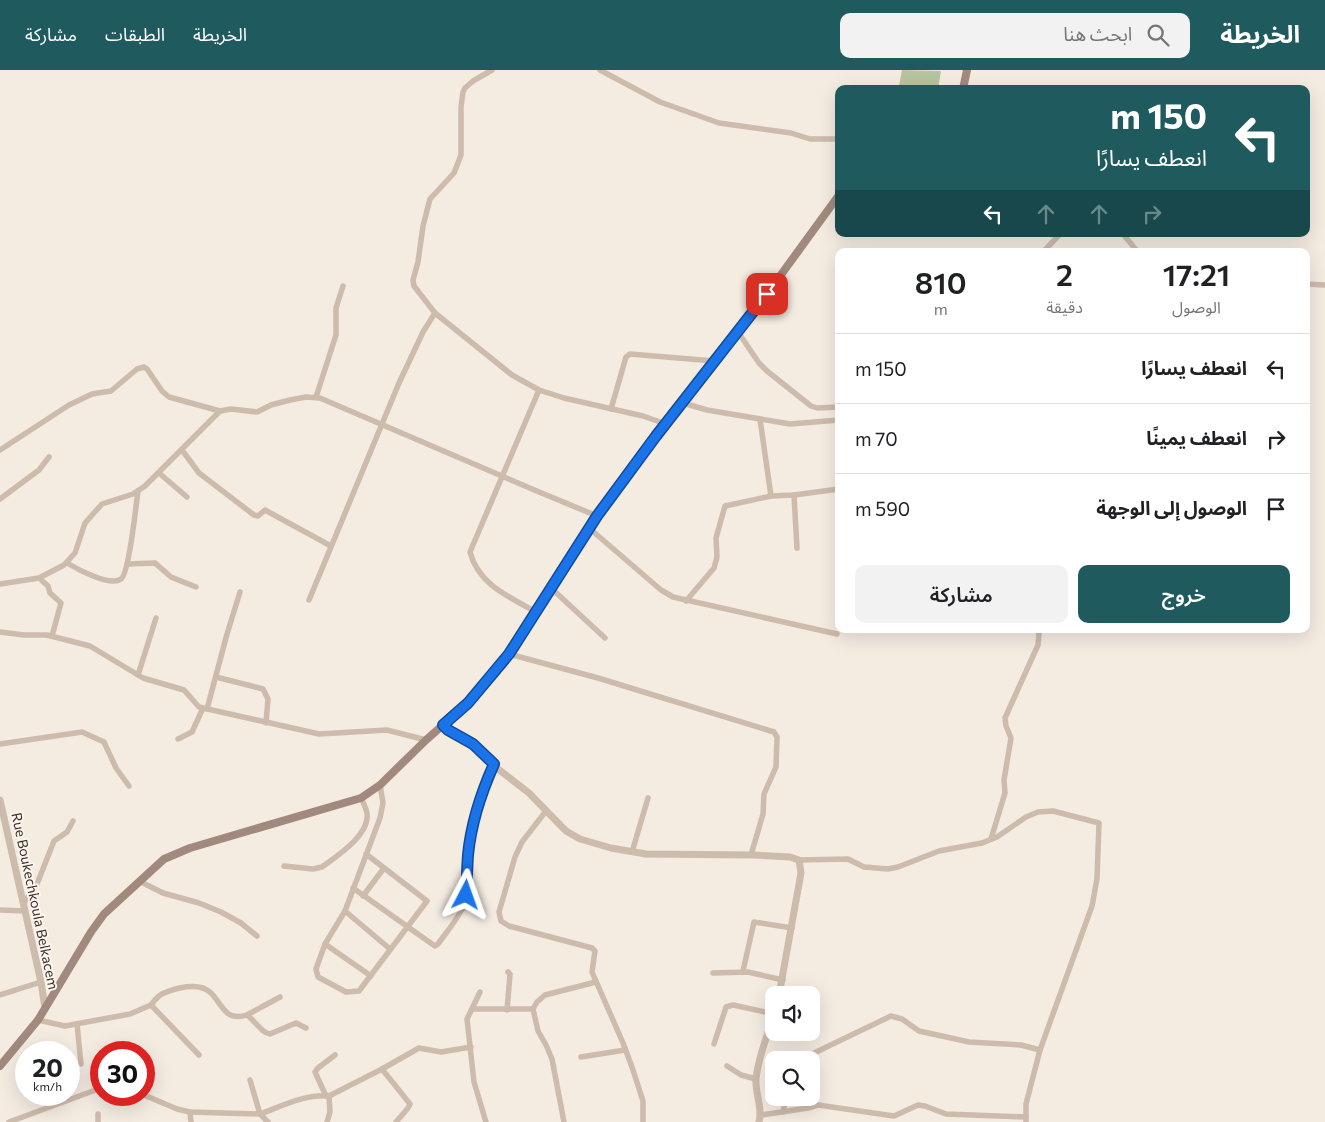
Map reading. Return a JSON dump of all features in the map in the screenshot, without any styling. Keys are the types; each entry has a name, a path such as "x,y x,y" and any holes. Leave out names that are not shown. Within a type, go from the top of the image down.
{"main road":[{"path":"965,85 967,70"},
{"path":"0,1066 38,1020 91,932 104,914 164,859 175,853 361,798 380,786 426,740 468,703 509,654 597,516 738,332 835,200"}],"street":[{"path":"492,70 465,88 461,107 461,155 454,173 430,200 426,211 418,262 413,280 414,286 435,313 512,375 539,390 564,398 643,416 666,424"},
{"path":"600,70 660,102 719,123 791,133 810,139 835,139"},
{"path":"1047,248 1057,237"},
{"path":"1125,237 1135,248"},
{"path":"1310,284 1325,285"},
{"path":"316,397 336,335 336,308 343,286"},
{"path":"308,600 409,360 435,313"},
{"path":"738,332 759,363 811,406 817,408 835,407"},
{"path":"612,409 626,357 630,354 714,362"},
{"path":"0,450 69,405 92,394 111,391 137,369 144,367 162,391 169,397 220,412"},
{"path":"536,612 488,583 481,576 472,559 470,549 504,476 539,390"},
{"path":"0,584 39,578 67,563 75,553 85,523 102,504 138,491 159,473 220,412 231,409 257,412 271,405 306,397 316,397 597,516"},
{"path":"683,403 707,410 790,424 835,420"},
{"path":"760,419 771,496"},
{"path":"182,450 199,474 254,515 258,516 265,510 331,546"},
{"path":"0,499 39,470 48,457"},
{"path":"159,473 187,497"},
{"path":"686,600 714,568 717,556 716,538 725,506 771,496 835,490"},
{"path":"67,563 90,575 116,581 125,576 138,491"},
{"path":"794,495 797,548"},
{"path":"589,528 661,590 673,597 838,634"},
{"path":"127,564 155,563 171,577 196,587"},
{"path":"39,578 48,586 50,593 61,604 52,636"},
{"path":"551,588 605,638"},
{"path":"178,739 192,732 205,709 240,592"},
{"path":"138,676 156,618"},
{"path":"0,632 24,635 40,634 90,646 138,676 184,690 199,707 205,709 320,734 387,730 426,740"},
{"path":"991,839 1005,794 1004,780 1011,738 1005,718 1038,645 1039,633"},
{"path":"509,654 598,678 774,732 777,737 776,767 764,794 763,814 751,855"},
{"path":"216,677 263,689 268,699 266,723"},
{"path":"443,725 448,730 473,744 506,776 530,793 558,824 572,836 587,842 632,852 751,855 790,857 799,860 848,859 864,867 888,869 939,851 982,844 1026,817 1045,810 1098,823 1096,879 1092,906 1040,1050 1027,1097 1026,1119 946,1114 918,1105 894,1116 818,1105 760,1118 756,1078 766,1041"},
{"path":"0,744 82,732 104,742 116,768 129,786"},
{"path":"353,888 437,946 462,908 465,899 468,856 475,818 484,786 494,764"},
{"path":"366,854 427,901 359,991 350,993 318,977 316,969 325,944 345,911 353,888 366,854 380,818 383,803 380,786"},
{"path":"284,866 316,869 322,867 354,843 367,819 367,812 361,798"},
{"path":"632,852 648,798"},
{"name":"Rue Boukechkoula Belkacem","path":"0,800 24,903 45,1008"},
{"path":"546,810 522,842 515,857 499,912 501,920 509,926 592,948 595,951 592,972 623,1043 643,1101 643,1122"},
{"path":"24,903 37,884 54,842 66,832 73,821"},
{"path":"781,986 800,873 799,860"},
{"path":"363,896 384,868"},
{"path":"139,880 163,893 199,903 221,912 242,923 257,936"},
{"path":"0,910 25,912"},
{"path":"345,911 390,950"},
{"path":"743,971 754,922 792,928"},
{"path":"325,944 371,976"},
{"path":"712,973 743,971 783,980"},
{"path":"507,1010 510,974 508,972"},
{"path":"0,995 41,982"},
{"path":"564,1122 552,1059 538,1031 533,1009 537,1002 545,995 596,982"},
{"path":"38,1020 60,1026 130,1014 151,1005 160,994 184,986 200,987 212,993 228,1014 234,1017 247,1015 280,997"},
{"path":"480,992 468,1019 474,1082 486,1122"},
{"path":"151,1005 199,1055"},
{"path":"714,1044 726,1007 733,1005 765,1012"},
{"path":"473,1009 533,1009"},
{"path":"247,1015 265,1033 270,1034 296,1023 306,1028"},
{"path":"818,1051 891,1016 902,1019 918,1031 969,1042 1012,1044 1040,1050"},
{"path":"77,1024 81,1064"},
{"path":"155,1099 177,1109 190,1112 260,1114 295,1100 328,1096 382,1069 418,1048 436,1052 471,1047"},
{"path":"581,1057 625,1050"},
{"path":"327,1122 330,1112 328,1096 315,1072 335,1055"},
{"path":"727,1066 741,1075 756,1078"},
{"path":"382,1069 410,1104 396,1122"},
{"path":"250,1080 260,1114 268,1122"},
{"path":"9,1122 90,1092"},
{"path":"783,1112 784,1106"},
{"path":"190,1112 191,1122"},
{"path":"98,1114 98,1122"}],"green space":[{"path":"902,70 941,71 939,85 899,85"}],"route":[{"path":"466,895 468,856 475,818 484,786 494,764 481,750 443,725 468,703 509,654 597,516 656,436 767,294"}]}
